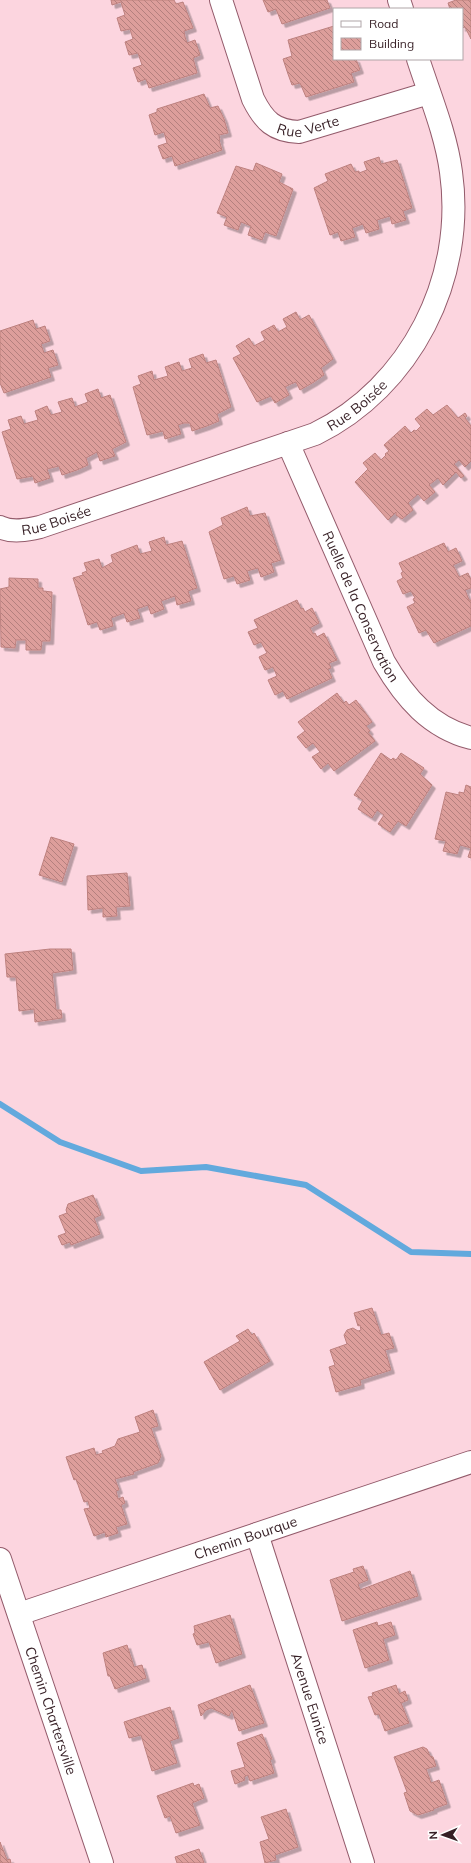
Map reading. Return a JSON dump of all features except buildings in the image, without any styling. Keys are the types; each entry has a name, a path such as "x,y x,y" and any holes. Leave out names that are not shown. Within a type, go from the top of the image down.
{"street":[{"name":"Rue Verte","path":"221,0 253,99 261,113 276,127 287,132 299,132 429,93"},
{"name":"Rue Boisée","path":"0,527 14,530 27,530 40,527 315,434 343,419 379,388 408,354 421,333 439,295 450,249 454,197 451,172 446,146 418,60"},
{"name":"Ruelle de la Conservation","path":"288,443 384,662 399,687 419,709 439,724 471,738"},
{"name":"Chemin Bourque","path":"20,1614 471,1462"},
{"name":"Avenue Eunice","path":"257,1534 363,1863"},
{"name":"Chemin Chartersville","path":"0,1559 20,1614 102,1863"}],"waterway":[{"path":"0,1104 60,1142 141,1171 206,1167 306,1185 411,1252 471,1254"}]}
